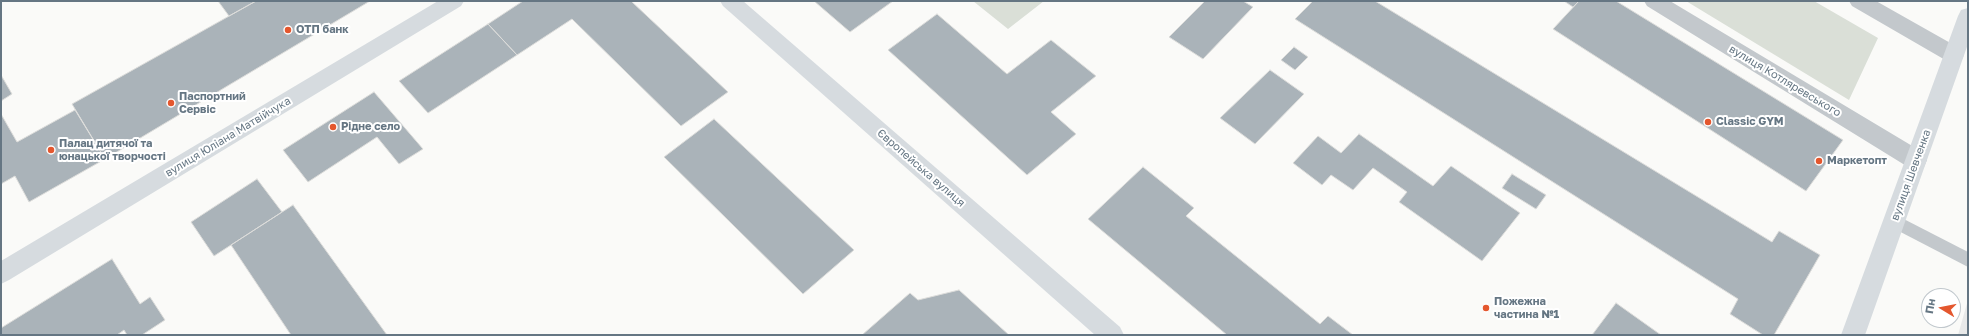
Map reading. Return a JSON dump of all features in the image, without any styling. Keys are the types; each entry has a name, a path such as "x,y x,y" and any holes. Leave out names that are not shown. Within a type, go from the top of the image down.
{"street":[{"name":"вулиця Юліана Матвійчука","path":"1,273 454,1"},
{"name":"Європейська вулиця","path":"730,1 1112,335"},
{"name":"вулиця Котляревського","path":"1654,1 1916,160"},
{"path":"1859,1 1954,55"},
{"name":"вулиця Шевченка","path":"1854,335 1968,16"}],"lane":[{"path":"1894,221 1968,260"}],"shaded area":[{"path":"973,1 1044,1 1008,29"},
{"path":"1686,1 1814,1 1878,38 1849,100"},
{"path":"1968,300 1968,335 1958,335"}],"building":[{"path":"218,1 256,1 229,16"},
{"path":"256,1 370,1 105,159 72,104"},
{"path":"523,1 631,1 728,92 681,126 572,19 517,55 488,24"},
{"path":"814,1 893,1 850,32"},
{"path":"1205,1 1243,1 1253,7 1203,59 1169,37"},
{"path":"1313,1 1375,1 1772,242 1779,231 1820,255 1774,335 1763,335 1730,314 1738,299 1295,19"},
{"path":"1564,1 1579,1 1573,7"},
{"path":"1579,1 1616,1 1843,140 1806,191 1553,29"},
{"path":"937,14 1007,74 1051,40 1096,76 1051,112 1076,134 1027,175 888,50"},
{"path":"488,24 517,55 428,113 399,81"},
{"path":"1294,47 1308,57 1295,70 1281,60"},
{"path":"1270,70 1304,94 1255,144 1220,118"},
{"path":"1,75 12,94 1,101"},
{"path":"374,92 423,149 399,164 377,137 308,182 283,150"},
{"name":"Палац дитячої та юнацької творчості","path":"75,110 105,159 29,202 15,176 1,184 1,114 17,142"},
{"path":"714,119 854,250 803,294 664,157"},
{"path":"1359,134 1433,186 1451,166 1520,213 1482,261 1399,202 1407,192 1373,168 1353,190 1331,175 1322,185 1293,163 1318,136 1341,153"},
{"path":"1143,167 1194,208 1186,216 1320,324 1328,316 1353,335 1227,335 1088,219"},
{"path":"1512,174 1546,195 1536,209 1502,188"},
{"path":"257,179 282,212 214,256 191,222"},
{"path":"293,205 387,335 291,335 231,245"},
{"path":"112,259 140,304 150,297 165,320 142,335 127,335 124,330 117,335 1,335 1,328"},
{"path":"959,290 1009,335 862,335 910,293 918,300"},
{"path":"1616,303 1661,335 1592,335"}],"place":[{"name":"ОТП банк","path":"288,30"},
{"name":"Паспортний Сервіс","path":"171,103"},
{"name":"Classic GYM","path":"1708,122"},
{"name":"Рідне село","path":"333,127"},
{"name":"Палац дитячої та юнацької творчості","path":"51,150"},
{"name":"Маркетопт","path":"1819,161"},
{"name":"Пожежна частина №1","path":"1486,308"}]}
